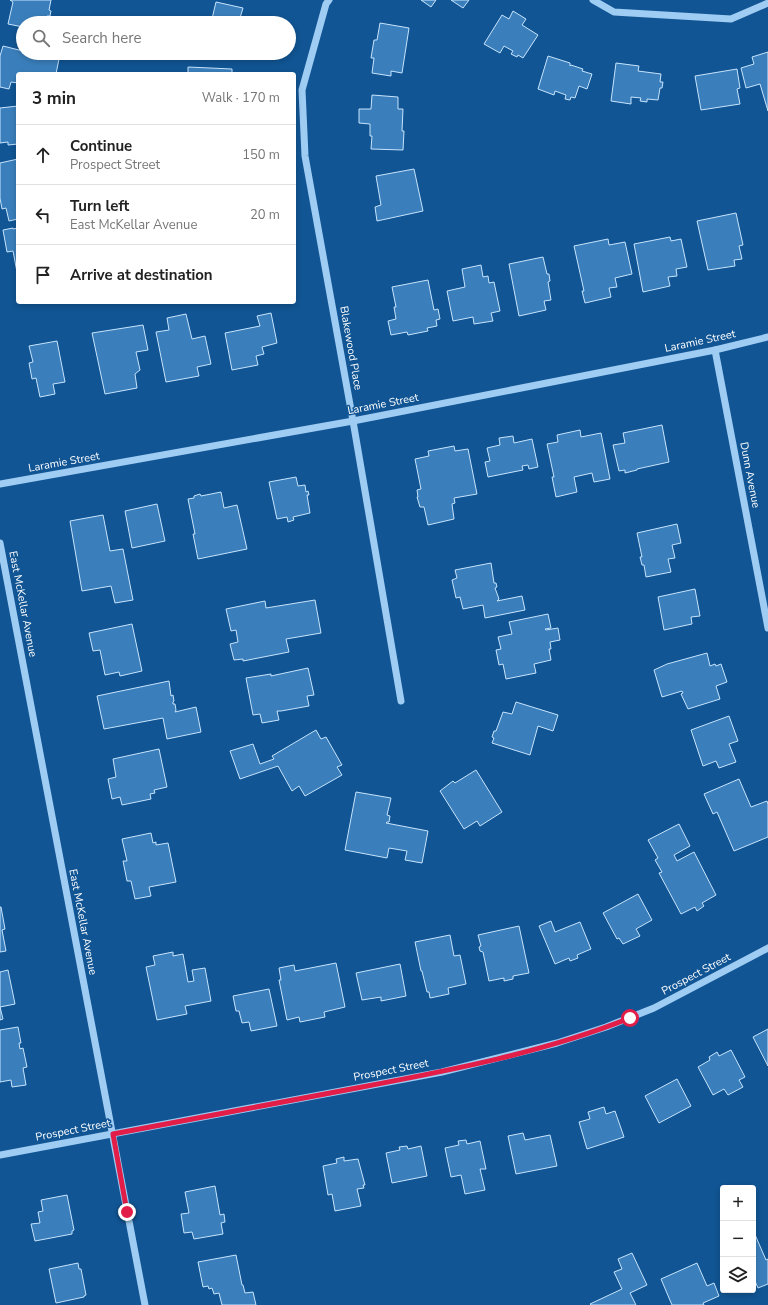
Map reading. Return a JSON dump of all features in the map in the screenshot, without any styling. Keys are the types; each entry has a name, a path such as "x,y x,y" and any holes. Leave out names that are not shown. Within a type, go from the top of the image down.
{"street":[{"name":"Blakewood Place","path":"329,0 326,4 302,90 305,156 353,421 401,701"},
{"path":"593,0 614,12 731,19 768,3"},
{"name":"Laramie Street","path":"0,484 353,421 715,350 768,337"},
{"name":"Dunn Avenue","path":"715,350 768,628"},
{"name":"East McKellar Avenue","path":"0,543 145,1305"},
{"name":"Prospect Street","path":"0,1155 442,1072 557,1043 606,1027 654,1008 768,948"}],"building":[{"path":"10,0 51,0 49,10 51,11 50,16 16,16 16,26 8,24 13,2"},
{"path":"421,0 436,0 431,7"},
{"path":"451,0 469,0 463,8"},
{"path":"216,2 243,8 241,16 213,16"},
{"path":"513,11 526,19 522,25 538,35 523,58 518,55 517,57 511,54 513,51 504,46 500,53 484,44 502,15 509,19"},
{"path":"380,23 409,28 402,73 391,71 391,76 372,73 374,58 371,58 374,40 377,40"},
{"path":"3,46 16,49 16,60 59,60 56,72 16,72 16,83 11,82 9,89 0,87 0,56"},
{"path":"768,52 768,111 760,84 746,88 741,68 754,64 752,57"},
{"path":"548,56 570,63 570,66 583,69 582,71 592,74 587,89 579,86 575,98 571,97 570,100 565,99 566,95 555,91 554,95 538,89"},
{"path":"616,63 639,66 638,71 661,74 660,82 663,82 662,88 660,88 658,100 647,99 647,102 640,101 641,98 631,97 631,104 611,101"},
{"path":"188,67 232,69 232,72 188,72"},
{"path":"737,69 740,88 737,89 740,104 701,110 695,76"},
{"path":"372,95 398,97 398,109 403,109 403,150 371,149 372,136 370,136 370,124 359,123 359,109 371,109"},
{"path":"16,106 16,144 8,145 8,142 0,143 0,108"},
{"path":"16,159 16,219 9,221 6,208 2,209 0,198 0,163"},
{"path":"414,169 423,211 377,221 375,207 381,205 376,176"},
{"path":"736,213 743,245 739,246 742,259 734,260 735,266 708,270 697,221"},
{"path":"16,228 16,267 13,251 7,252 3,230"},
{"path":"670,237 671,241 681,239 687,267 676,269 677,276 668,277 670,286 643,292 634,244"},
{"path":"608,239 609,245 625,242 632,274 615,278 617,287 609,288 611,297 585,303 582,291 584,291 574,246"},
{"path":"543,257 547,274 549,274 550,281 548,282 551,300 544,301 546,310 519,316 509,264"},
{"path":"481,265 483,277 488,276 489,283 494,282 500,311 491,313 493,321 474,324 473,317 453,321 447,291 465,287 462,269"},
{"path":"428,280 434,310 438,309 440,319 436,320 437,326 427,328 428,331 408,335 407,332 391,335 388,321 396,319 394,307 396,307 392,287"},
{"path":"271,313 277,343 262,347 264,354 256,356 258,365 232,370 225,333 260,326 257,316"},
{"path":"186,314 192,339 205,336 211,364 197,367 199,376 166,382 156,332 169,330 167,318"},
{"path":"143,325 148,350 136,352 140,370 135,374 137,388 105,394 92,333"},
{"path":"57,341 65,382 53,384 55,394 40,397 36,378 32,379 29,363 33,362 29,346"},
{"path":"662,425 669,462 625,473 625,470 619,471 613,445 625,443 623,433"},
{"path":"580,430 581,437 601,433 610,479 594,482 592,473 574,477 577,492 556,497 552,477 554,477 547,444 558,442 557,435"},
{"path":"513,436 514,443 532,439 538,467 529,469 528,465 522,466 523,470 488,477 485,462 490,461 487,448 500,445 499,438"},
{"path":"454,446 455,451 468,449 477,494 454,498 455,503 452,504 454,519 428,525 424,507 420,507 417,497 417,490 421,489 415,459 429,456 428,451"},
{"path":"296,477 298,486 305,485 306,492 308,491 309,495 307,495 310,513 293,517 294,520 288,522 287,517 277,519 269,482"},
{"path":"221,492 224,508 237,505 247,549 198,559 188,499 194,498 194,496 200,494 201,496"},
{"path":"157,504 165,541 132,548 125,511"},
{"path":"103,515 110,551 123,549 133,600 115,603 111,586 82,591 70,521"},
{"path":"677,524 681,543 672,545 675,558 668,559 671,572 646,577 644,565 642,565 640,557 642,557 637,533"},
{"path":"491,563 494,583 496,583 497,587 495,588 499,599 497,601 522,596 525,610 485,618 483,605 463,609 460,597 456,598 452,580 457,578 455,570"},
{"path":"695,589 700,616 691,617 692,624 664,630 658,597"},
{"path":"315,600 321,633 286,639 289,652 243,661 243,659 234,660 230,644 238,642 236,630 231,631 226,609 265,601 266,608"},
{"path":"548,614 551,628 545,629 558,628 560,640 550,642 551,649 549,649 551,660 534,664 536,673 506,679 503,664 499,665 496,650 501,649 498,637 512,634 509,622"},
{"path":"132,624 142,671 120,676 119,672 105,675 100,650 93,651 89,633"},
{"path":"707,653 710,666 721,664 727,682 716,686 720,699 688,709 681,694 683,693 682,691 662,697 654,670 667,664"},
{"path":"308,668 314,695 307,696 309,706 277,711 279,720 262,723 260,714 253,715 246,678 271,674 271,676"},
{"path":"169,681 171,696 173,695 173,704 175,704 175,712 196,707 201,732 167,739 163,718 104,729 97,696"},
{"path":"516,702 558,715 553,731 538,726 530,755 492,743 494,731 496,731 503,712 512,714"},
{"path":"729,716 738,741 729,744 736,762 719,768 716,761 703,766 691,730"},
{"path":"316,730 321,739 326,737 342,765 337,767 342,775 305,796 299,786 292,791 278,766 240,779 230,751 253,744 260,764 274,759 272,756"},
{"path":"159,749 167,787 154,790 155,793 150,794 151,799 122,805 120,797 112,799 108,779 116,777 113,759"},
{"path":"476,770 502,812 480,826 477,821 464,829 440,791 453,781 455,783"},
{"path":"739,779 751,807 767,801 768,837 734,851 717,812 713,814 704,794"},
{"path":"356,792 391,798 387,815 390,816 389,822 386,823 428,831 422,863 405,860 407,851 389,848 387,858 345,850"},
{"path":"679,824 690,846 674,855 677,861 694,852 716,895 702,903 704,906 697,911 695,907 681,914 659,873 662,872 655,860 658,858 648,840"},
{"path":"151,833 153,843 156,842 156,845 168,843 176,882 149,887 151,896 135,899 131,881 127,881 123,861 127,861 122,839"},
{"path":"638,894 652,920 636,929 640,936 623,944 619,938 617,939 603,913"},
{"path":"0,907 5,929 2,930 6,951 0,952"},
{"path":"551,921 555,932 580,922 591,949 577,955 578,958 570,961 569,958 555,964 539,926"},
{"path":"519,926 529,973 513,976 513,979 504,981 504,978 489,981 483,952 480,951 479,947 481,946 478,935"},
{"path":"450,935 454,956 460,955 466,984 448,988 449,994 430,998 421,971 415,942"},
{"path":"173,952 173,956 183,954 188,982 194,981 192,970 205,968 211,1001 185,1006 187,1014 157,1020 146,967 155,965 153,956"},
{"path":"336,963 345,1007 324,1012 325,1017 300,1022 299,1017 287,1020 279,980 281,980 279,968 294,965 295,971"},
{"path":"400,964 406,996 381,1001 381,997 362,1000 356,973"},
{"path":"8,970 15,1004 0,1007 0,972"},
{"path":"269,989 277,1026 251,1031 249,1022 242,1023 239,1011 236,1011 233,996"},
{"path":"0,1007 3,1019 0,1020"},
{"path":"18,1027 21,1043 19,1043 20,1049 23,1048 27,1067 23,1068 26,1085 12,1087 11,1080 0,1082 0,1030"},
{"path":"768,1029 768,1066 753,1037"},
{"path":"731,1050 745,1077 739,1080 743,1087 728,1095 724,1089 713,1095 698,1067 710,1060 709,1057 717,1052 719,1056"},
{"path":"677,1079 691,1106 659,1123 645,1096"},
{"path":"604,1107 606,1114 615,1111 624,1137 587,1149 579,1122 590,1119 588,1112"},
{"path":"523,1133 525,1140 550,1135 557,1166 516,1174 508,1136"},
{"path":"466,1140 467,1144 480,1141 486,1169 480,1169 485,1190 465,1194 461,1175 451,1177 445,1148 459,1145 458,1141"},
{"path":"407,1146 408,1149 421,1146 427,1176 392,1183 386,1153 400,1150 399,1147"},
{"path":"344,1157 344,1161 358,1159 365,1185 363,1185 364,1188 357,1189 361,1206 335,1211 332,1194 328,1195 323,1166 337,1163 336,1159"},
{"path":"215,1186 220,1215 224,1214 225,1222 221,1223 223,1234 194,1239 192,1232 184,1233 181,1214 189,1213 185,1192"},
{"path":"67,1195 74,1230 72,1231 72,1234 35,1241 31,1224 40,1223 38,1212 43,1211 41,1200"},
{"path":"756,1237 766,1260 768,1259 768,1284 758,1288 756,1283"},
{"path":"632,1253 647,1285 630,1293 636,1305 591,1305 590,1304 622,1289 614,1272 622,1269 618,1259"},
{"path":"236,1255 245,1293 253,1292 256,1305 222,1305 219,1293 214,1294 212,1288 209,1289 208,1286 203,1287 198,1262"},
{"path":"78,1263 79,1269 81,1269 86,1295 84,1297 56,1303 49,1269"},
{"path":"697,1263 707,1286 714,1283 719,1296 703,1303 704,1305 672,1305 661,1279"}],"route":[{"path":"127,1212 113,1134 442,1072 557,1043 630,1018"}]}
